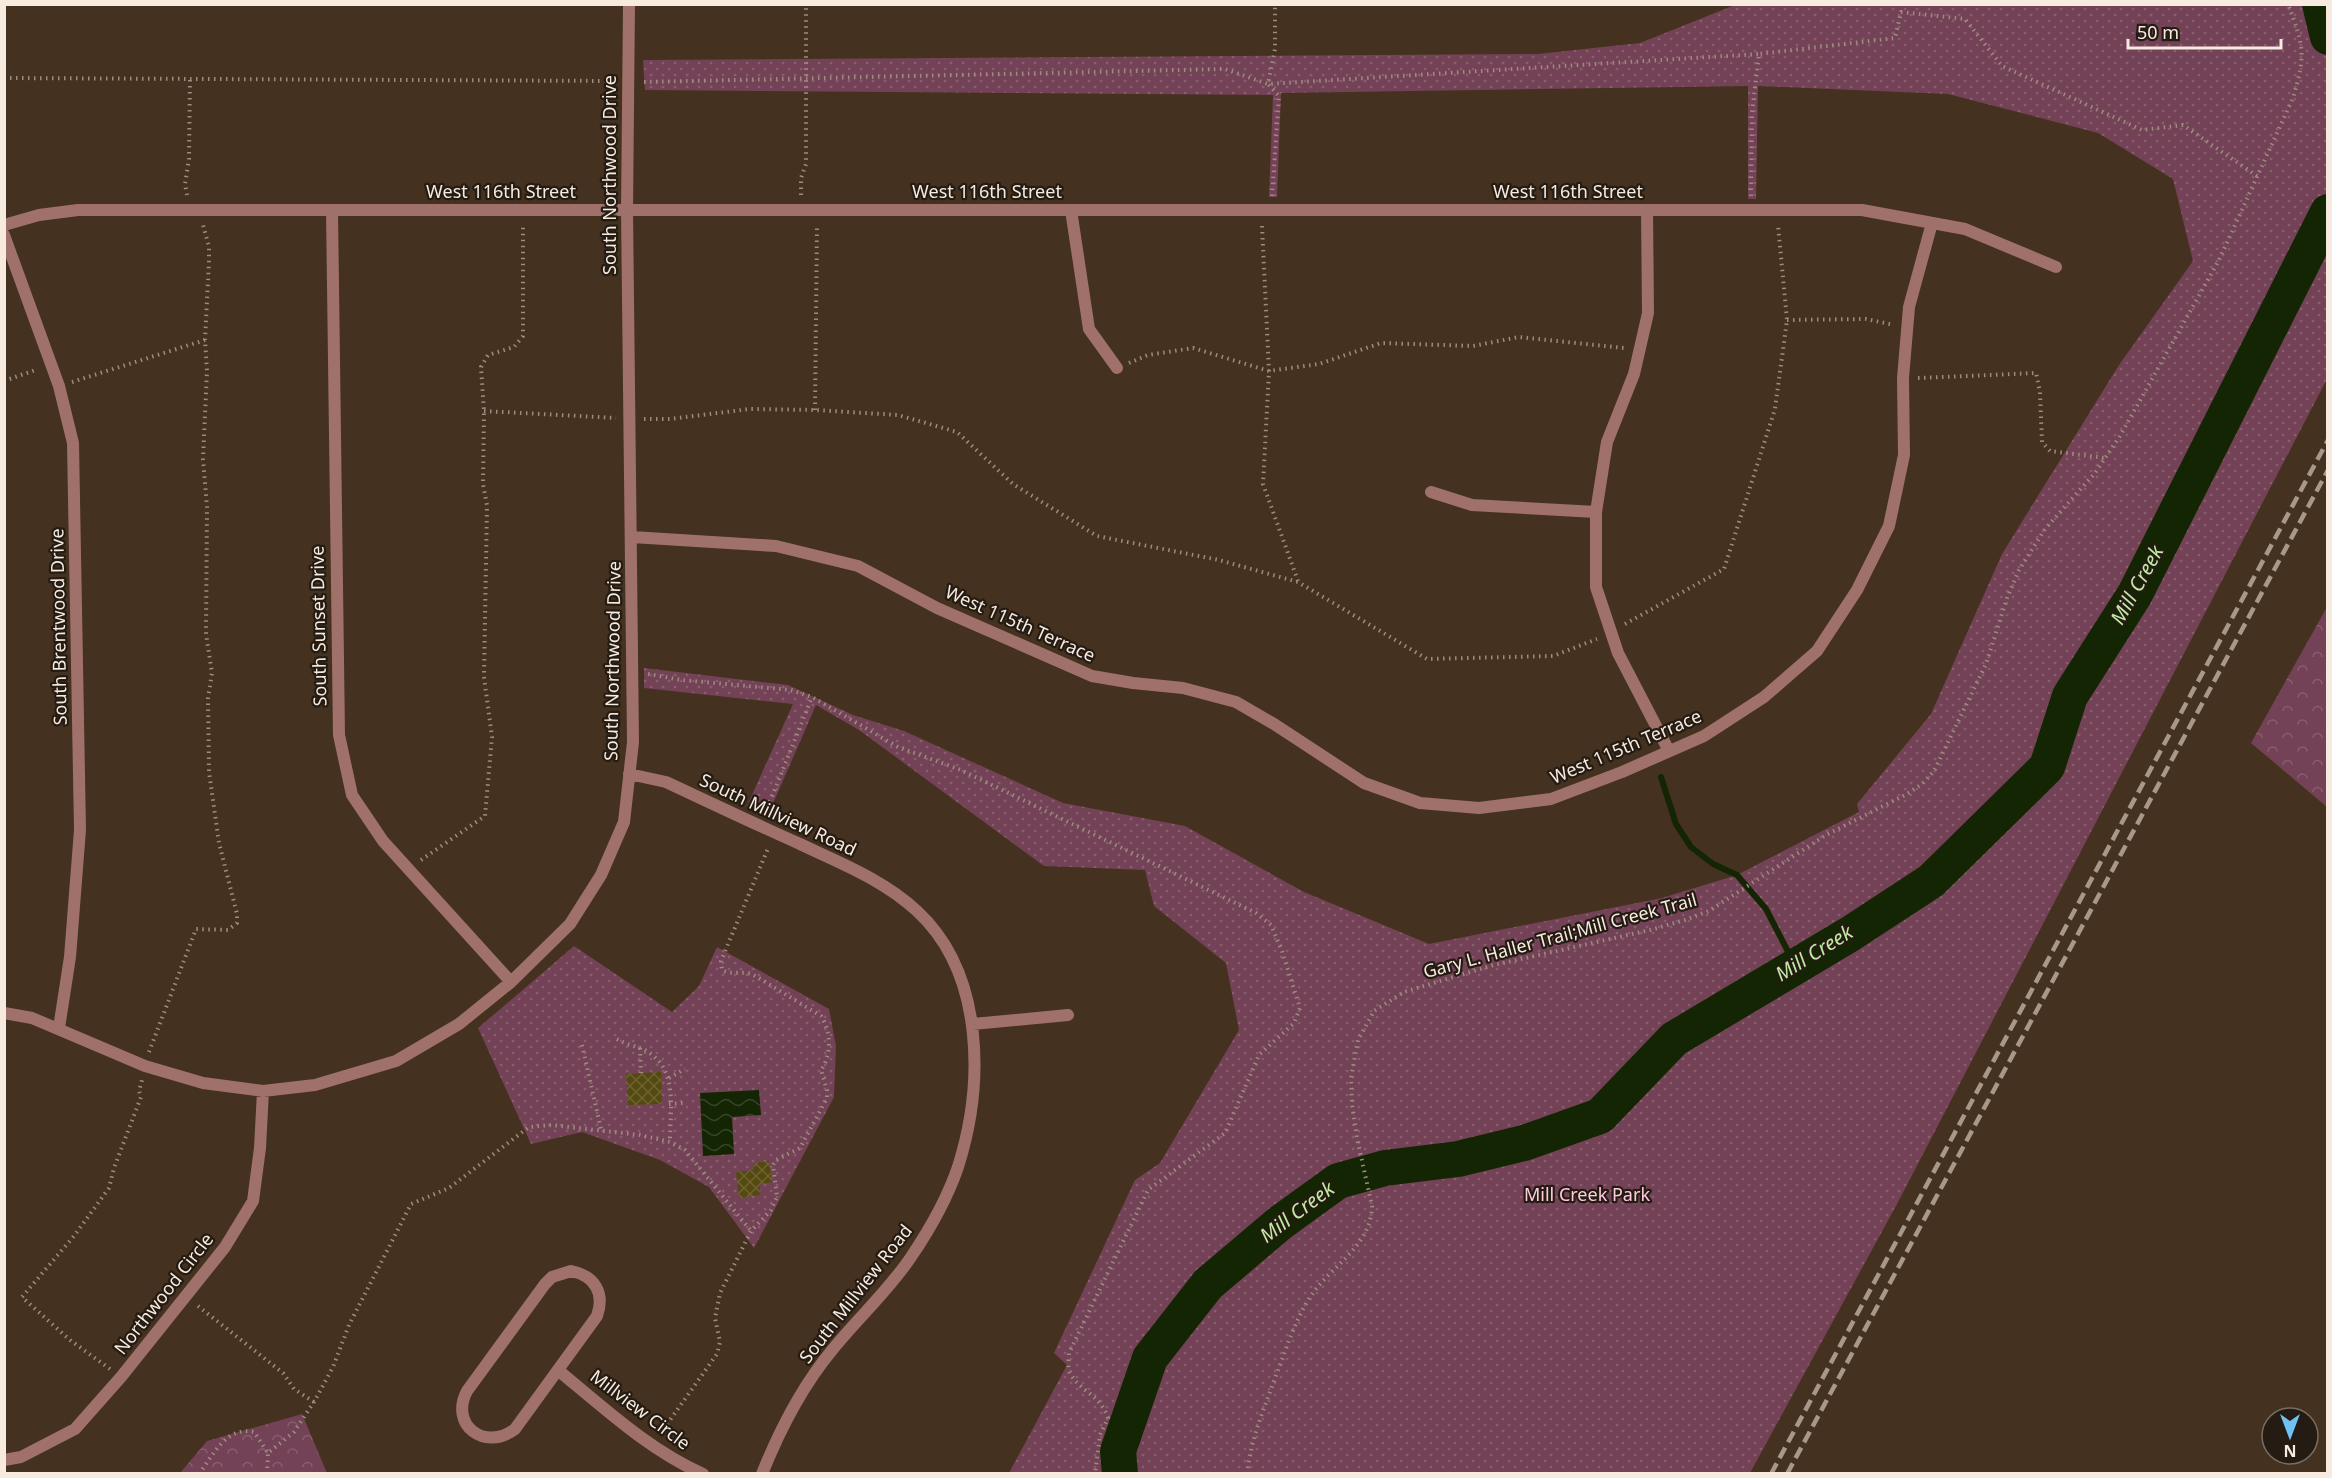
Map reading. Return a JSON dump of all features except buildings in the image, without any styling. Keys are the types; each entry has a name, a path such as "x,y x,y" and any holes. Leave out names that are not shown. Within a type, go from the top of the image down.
{"street":[{"name":"South Northwood Drive","path":"4,1013 32,1018 145,1066 203,1083 263,1091 315,1084 396,1061 459,1024 511,982 570,924 601,875 624,822 633,742 627,210 629,4"},
{"name":"West 116th Street","path":"4,225 39,215 78,210 1862,210 1965,229 2056,267"},
{"name":"South Sunset Drive","path":"332,210 339,735 352,795 383,841 511,982"},
{"name":"West 116th Street","path":"1071,210 1089,329 1117,368"},
{"path":"1647,210 1648,313 1634,374 1607,442 1596,512 1596,587 1618,653 1670,751"},
{"name":"West 115th Terrace","path":"632,537 776,546 858,566 937,608 1092,676 1183,688 1236,702 1364,783 1420,803 1479,808 1551,799 1704,736 1764,696 1817,651 1857,590 1889,526 1904,455 1903,378 1909,307 1932,223"},
{"name":"South Brentwood Drive","path":"4,235 55,376 69,424 75,480 80,830 70,957 59,1028"},
{"path":"1431,492 1472,505 1596,512"},
{"name":"South Millview Road","path":"629,774 666,782 883,885 917,911 945,945 963,984 973,1024 974,1066 971,1116 958,1168 937,1217 910,1260 831,1350 801,1394 773,1445 762,1473"},
{"path":"973,1024 1068,1015"},
{"name":"Northwood Circle","path":"4,1460 21,1457 75,1429 121,1377 225,1247 253,1201 260,1148 263,1091"},
{"path":"571,1271 581,1273 597,1286 601,1305 597,1316 559,1371 515,1429 508,1434 492,1438 483,1437 475,1433 465,1421 462,1406 467,1391 545,1284 552,1277 571,1271"},
{"name":"Millview Circle","path":"559,1371 647,1441 677,1462 703,1473"}],"path":[{"path":"1268,84 1275,49 1275,4"},
{"name":"Gary L. Haller Trail;Mill Creek Trail","path":"1247,1473 1257,1426 1293,1331 1308,1300 1326,1276 1359,1244 1372,1217 1372,1206 1352,1104 1353,1059 1358,1040 1374,1011 1404,992 1490,966 1685,920 1709,910 1826,835 1907,794 1922,784 1934,771 1986,664 2007,598 2019,570 2045,529 2095,473 2120,436 2219,260 2293,98 2300,74 2303,56 2302,41 2288,4"},
{"path":"4,78 628,81 1225,69 1268,84 1759,54 1895,38 1901,12 1965,20 2002,66 2142,130 2183,125 2257,176"},
{"path":"484,411 670,419 750,409 898,415 957,432 1013,484 1097,536 1219,560 1298,582 1427,659 1553,656 1594,641 1724,569 1775,409 1787,320 1779,226 1751,198 1752,113 1759,54"},
{"path":"121,1377 70,1340 22,1297 74,1236 109,1188 114,1168 141,1097 139,1091 145,1066 196,929 228,930 237,923 237,914 219,843 209,772 208,698 212,673 206,634 207,507 203,459 209,247 202,222 187,197 184,183 189,159 190,79"},
{"path":"1268,84 1279,96 1272,196 1262,226 1269,371 1263,484 1298,582"},
{"path":"408,869 485,816 492,737 484,677 487,505 483,484 484,411 481,367 488,355 514,347 523,336 523,210"},
{"path":"1787,320 1866,319 1907,329"},
{"path":"1117,368 1148,355 1192,348 1269,371 1319,364 1381,343 1473,346 1519,337 1639,349"},
{"path":"4,381 40,368 71,383 205,340"},
{"path":"1903,378 2036,374 2040,392 2042,442 2050,451 2105,458"},
{"path":"632,671 682,680 792,690 812,697 898,747 961,770 1256,913 1271,925 1282,951 1300,1008 1294,1023 1259,1055 1225,1133 1148,1190 1069,1353 1069,1371 1077,1382 1104,1405 1108,1418 1100,1436 1095,1473"},
{"path":"647,1441 662,1432 717,1354 720,1342 715,1318 720,1293 751,1231 771,1210 777,1197 773,1165 776,1160 800,1148 826,1098 827,1090 821,1070 829,1054 826,1023 821,1016 752,974 741,971 727,973 722,970 721,961 769,846 763,813 771,799 812,697"},
{"path":"617,1039 640,1047 661,1062 669,1078 670,1142"},
{"path":"582,1045 602,1129"},
{"path":"640,1047 641,1073"},
{"path":"669,1078 685,1069"},
{"path":"669,1104 683,1103"},
{"path":"268,1453 294,1432 314,1402 333,1367 349,1325 411,1204 449,1188 529,1127 552,1125 602,1129 670,1142 685,1150 751,1231"},
{"path":"185,1296 283,1373 294,1389 314,1402"},
{"path":"199,1473 229,1435 245,1430 254,1432 268,1453 267,1473"}],"green space":[{"name":"Mill Creek Park","path":"1735,5 2327,5 2327,379 1897,1204 1750,1473 1009,1473 1067,1365 1054,1353 1135,1180 1160,1163 1239,1030 1226,963 1154,906 1145,870 1044,866 859,730 816,705 768,815 747,806 793,704 644,688 644,668 788,685 853,715 904,731 1063,803 1185,826 1304,892 1429,944 1662,898 1737,875 1859,812 1857,804 1931,714 2002,554 2119,365 2193,261 2173,179 2098,133 1948,94 1758,86 1756,199 1748,199 1748,86 1281,93 1277,197 1269,197 1273,95 645,90 643,60 1538,54 1640,43"},
{"path":"2327,607 2328,807 2251,743"},
{"path":"574,946 672,1012 699,986 717,947 829,1009 836,1046 834,1097 754,1248 709,1187 660,1160 582,1132 531,1144 478,1028"},
{"path":"302,1414 327,1473 180,1473 207,1441"}],"water":[{"path":"759,1090 761,1115 732,1117 734,1154 703,1156 700,1093"}],"waterway":[{"name":"Mill Creek","path":"2320,4 2328,37"},
{"name":"Mill Creek","path":"1120,1474 1118,1451 1150,1358 1208,1284 1280,1223 1338,1181 1385,1168 1458,1159 1524,1143 1600,1116 1674,1039 1850,934 1931,881 2047,767 2070,696 2135,594 2328,212"},
{"path":"1661,777 1676,824 1691,847 1713,864 1737,875 1766,909 1796,967"}],"railway":[{"path":"1771,1474 2328,440"},
{"path":"1787,1474 2328,470"}]}
